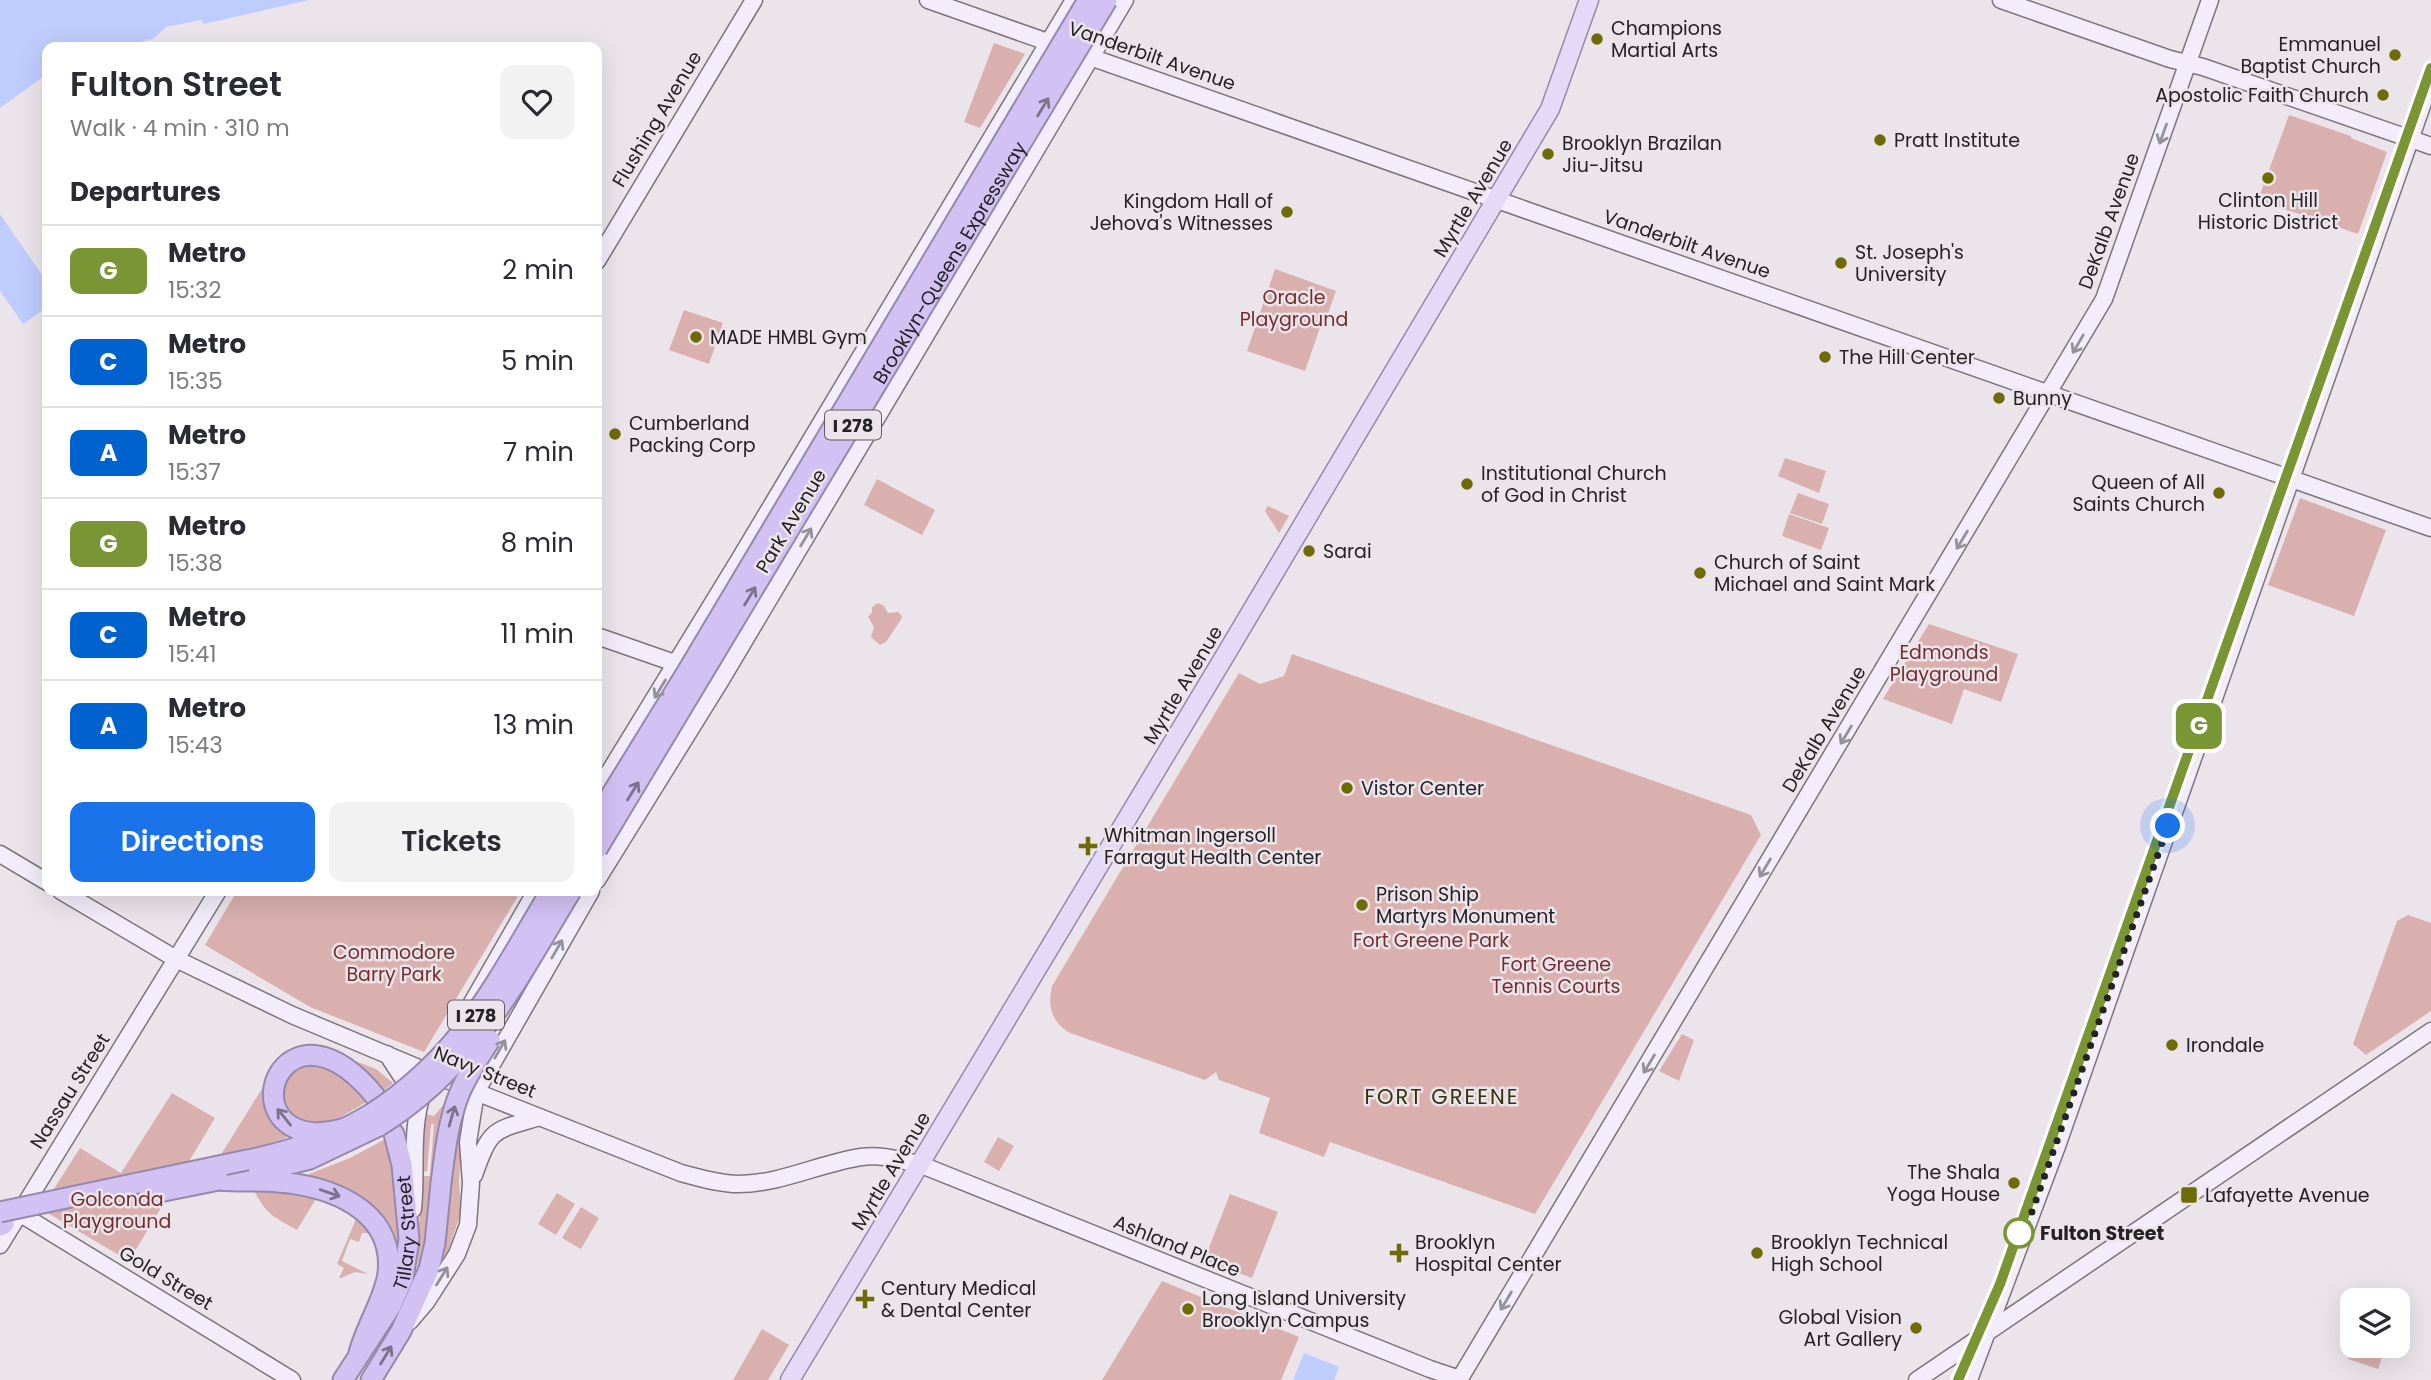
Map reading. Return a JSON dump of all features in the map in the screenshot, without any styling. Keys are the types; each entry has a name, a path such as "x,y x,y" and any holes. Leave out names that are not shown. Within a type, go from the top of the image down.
{"highway":[{"name":"Brooklyn-Queens Expressway","path":"602,810 687,673 1087,0"},
{"name":"Brooklyn-Queens Expressway","path":"602,841 1107,0"},
{"name":"I 278","path":"250,1172 346,1128 380,1118 443,1057 464,1032 550,896"},
{"name":"I 278","path":"5,1220 310,1159 425,1094 454,1067 499,1009 537,949 577,898"},
{"path":"401,1331 433,1255 448,1131 460,1092 514,1000 537,949"},
{"path":"346,1128 323,1133 310,1132 300,1130 284,1120 276,1107 273,1090 285,1065 307,1055 327,1057 348,1069 380,1118 402,1165 409,1239"},
{"path":"5,1220 250,1172 328,1192 360,1207 376,1224 388,1254 386,1283 359,1353"},
{"name":"Tillary Street","path":"343,1380 398,1293 403,1279 409,1239"},
{"name":"Tillary Street","path":"371,1380 401,1331"}],"main road":[{"name":"Flushing Avenue","path":"602,253 754,0"},
{"name":"Vanderbilt Avenue","path":"928,0 2431,528"},
{"name":"Park Avenue","path":"602,784 1074,0"},
{"name":"Park Avenue","path":"602,872 721,680 1125,0"},
{"name":"Myrtle Avenue","path":"790,1380 1549,109 1589,0"},
{"path":"2001,0 2431,146"},
{"name":"DeKalb Avenue","path":"1460,1380 2104,299 2210,0"},
{"path":"1969,1380 2063,1127 2431,80"},
{"path":"602,638 721,680"},
{"path":"0,854 42,880"},
{"name":"Navy Street","path":"69,896 176,959 292,1015 681,1173 739,1184 763,1181 863,1157 885,1156 919,1164"},
{"path":"176,959 215,896"},
{"path":"432,1072 533,896"},
{"path":"476,1092 524,1007 577,898"},
{"name":"Nassau Street","path":"0,1245 5,1220 176,959"},
{"path":"484,983 524,1007"},
{"path":"1917,1380 2431,1031"},
{"path":"387,1054 402,1077"},
{"name":"Tillary Street","path":"409,1239 414,1200 415,1125 419,1105 432,1072"},
{"name":"Tillary Street","path":"401,1331 427,1301 460,1247 468,1225 471,1184 468,1142 476,1092"},
{"path":"471,1184 481,1153 492,1135 503,1127 540,1117"},
{"name":"Ashland Place","path":"919,1164 1460,1380"},
{"name":"Gold Street","path":"5,1220 292,1380"}],"green space":[{"path":"994,43 1025,54 980,128 964,122"},
{"path":"2289,115 2351,136 2387,152 2358,234 2258,200"},
{"name":"Oracle Playground","path":"1275,269 1336,291 1305,371 1247,351"},
{"name":"MADE HMBL Gym","path":"684,310 723,323 709,364 669,350"},
{"path":"1785,458 1826,471 1819,493 1778,476"},
{"path":"877,479 935,510 922,535 864,505"},
{"path":"1798,493 1829,504 1822,524 1790,513"},
{"path":"2300,498 2386,530 2354,616 2268,585"},
{"path":"1268,506 1289,516 1279,533 1265,511"},
{"path":"1789,514 1829,528 1821,550 1782,536"},
{"path":"878,603 884,606 888,613 898,612 902,618 886,642 880,645 871,637 874,627 868,617 872,607"},
{"name":"Edmonds Playground","path":"1929,624 2018,654 2001,702 1964,689 1952,724 1883,699"},
{"name":"Fort Greene Park","path":"1292,654 1751,815 1761,835 1535,1214 1330,1142 1324,1157 1259,1133 1270,1098 1219,1080 1216,1072 1205,1080 1070,1033 1059,1024 1052,1013 1052,986 1239,673 1260,684 1284,676"},
{"name":"Commodore Barry Park","path":"234,896 518,896 424,1052 310,1007 205,945"},
{"path":"2408,915 2431,923 2431,1011 2366,1055 2353,1044 2397,921"},
{"path":"1682,1034 1694,1040 1679,1081 1659,1071"},
{"path":"331,1052 376,1069 393,1083 379,1094"},
{"path":"327,1063 370,1100 332,1122 316,1126 284,1111 281,1081 295,1065"},
{"path":"273,1071 291,1136 266,1146 220,1156"},
{"name":"Golconda Playground","path":"172,1093 215,1118 129,1261 41,1209 80,1148 121,1173"},
{"path":"444,1104 463,1114 459,1181 461,1212 448,1251 440,1261 431,1239 417,1275 421,1176 430,1176 434,1124 431,1124 427,1172 420,1170 422,1113 434,1116"},
{"path":"391,1136 402,1200 399,1268 392,1246 317,1180 309,1177 309,1174 350,1158"},
{"path":"998,1137 1014,1146 999,1171 984,1162"},
{"path":"252,1186 317,1197 297,1230 270,1213"},
{"path":"557,1193 575,1204 556,1235 538,1224"},
{"path":"1230,1194 1278,1212 1252,1278 1204,1260"},
{"path":"581,1207 599,1218 581,1249 562,1238"},
{"path":"356,1219 371,1233 362,1233 359,1242 350,1239 342,1261 368,1274 355,1272 339,1278 344,1268 337,1264"},
{"name":"Long Island University Brooklyn Campus","path":"1162,1281 1299,1337 1281,1380 1102,1380"},
{"path":"762,1329 789,1345 768,1380 733,1380"},
{"path":"2348,1358 2382,1358 2378,1369"}],"water":[{"path":"0,0 309,0 204,24 201,20 166,27 153,39 140,42 42,42 42,78 0,108"},
{"path":"0,214 42,275 42,311 23,324 0,291"},
{"path":"1304,1353 1339,1367 1334,1380 1293,1380"}],"metro line":[{"name":"G","path":"1958,1380 2000,1284 2431,68"}],"place":[{"name":"Champions Martial Arts","path":"1597,39"},
{"name":"Emmanuel Baptist Church","path":"2395,55"},
{"name":"Apostolic Faith Church","path":"2383,95"},
{"name":"Pratt Institute","path":"1880,140"},
{"name":"Brooklyn Brazilan Jiu-Jitsu","path":"1548,154"},
{"name":"Clinton Hill Historic District","path":"2268,178"},
{"name":"Kingdom Hall of Jehova's Witnesses","path":"1287,212"},
{"name":"St. Joseph's University","path":"1841,263"},
{"name":"MADE HMBL Gym","path":"696,337"},
{"name":"The Hill Center","path":"1825,357"},
{"name":"Bunny","path":"1999,398"},
{"name":"Cumberland Packing Corp","path":"615,434"},
{"name":"Institutional Church of God in Christ","path":"1467,484"},
{"name":"Queen of All Saints Church","path":"2219,493"},
{"name":"Sarai","path":"1309,551"},
{"name":"Church of Saint Michael and Saint Mark","path":"1700,573"},
{"name":"Vistor Center","path":"1347,788"},
{"name":"Whitman Ingersoll Farragut Health Center","path":"1088,846"},
{"name":"Prison Ship Martyrs Monument","path":"1362,905"},
{"name":"Irondale","path":"2172,1045"},
{"name":"The Shala Yoga House","path":"2014,1183"},
{"name":"Lafayette Avenue","path":"2189,1195"},
{"name":"Fulton Street","path":"2019,1233"},
{"name":"Brooklyn Hospital Center","path":"1399,1253"},
{"name":"Brooklyn Technical High School","path":"1757,1253"},
{"name":"Century Medical & Dental Center","path":"865,1299"},
{"name":"Long Island University Brooklyn Campus","path":"1188,1309"},
{"name":"Global Vision Art Gallery","path":"1916,1328"}],"district":[{"name":"FORT GREENE","path":"1442,1096"}],"route":[{"path":"2019,1233 2028,1223 2056,1149 2168,826"}],"park label":[{"name":"Fort Greene Tennis Courts","path":"1556,975"}]}
